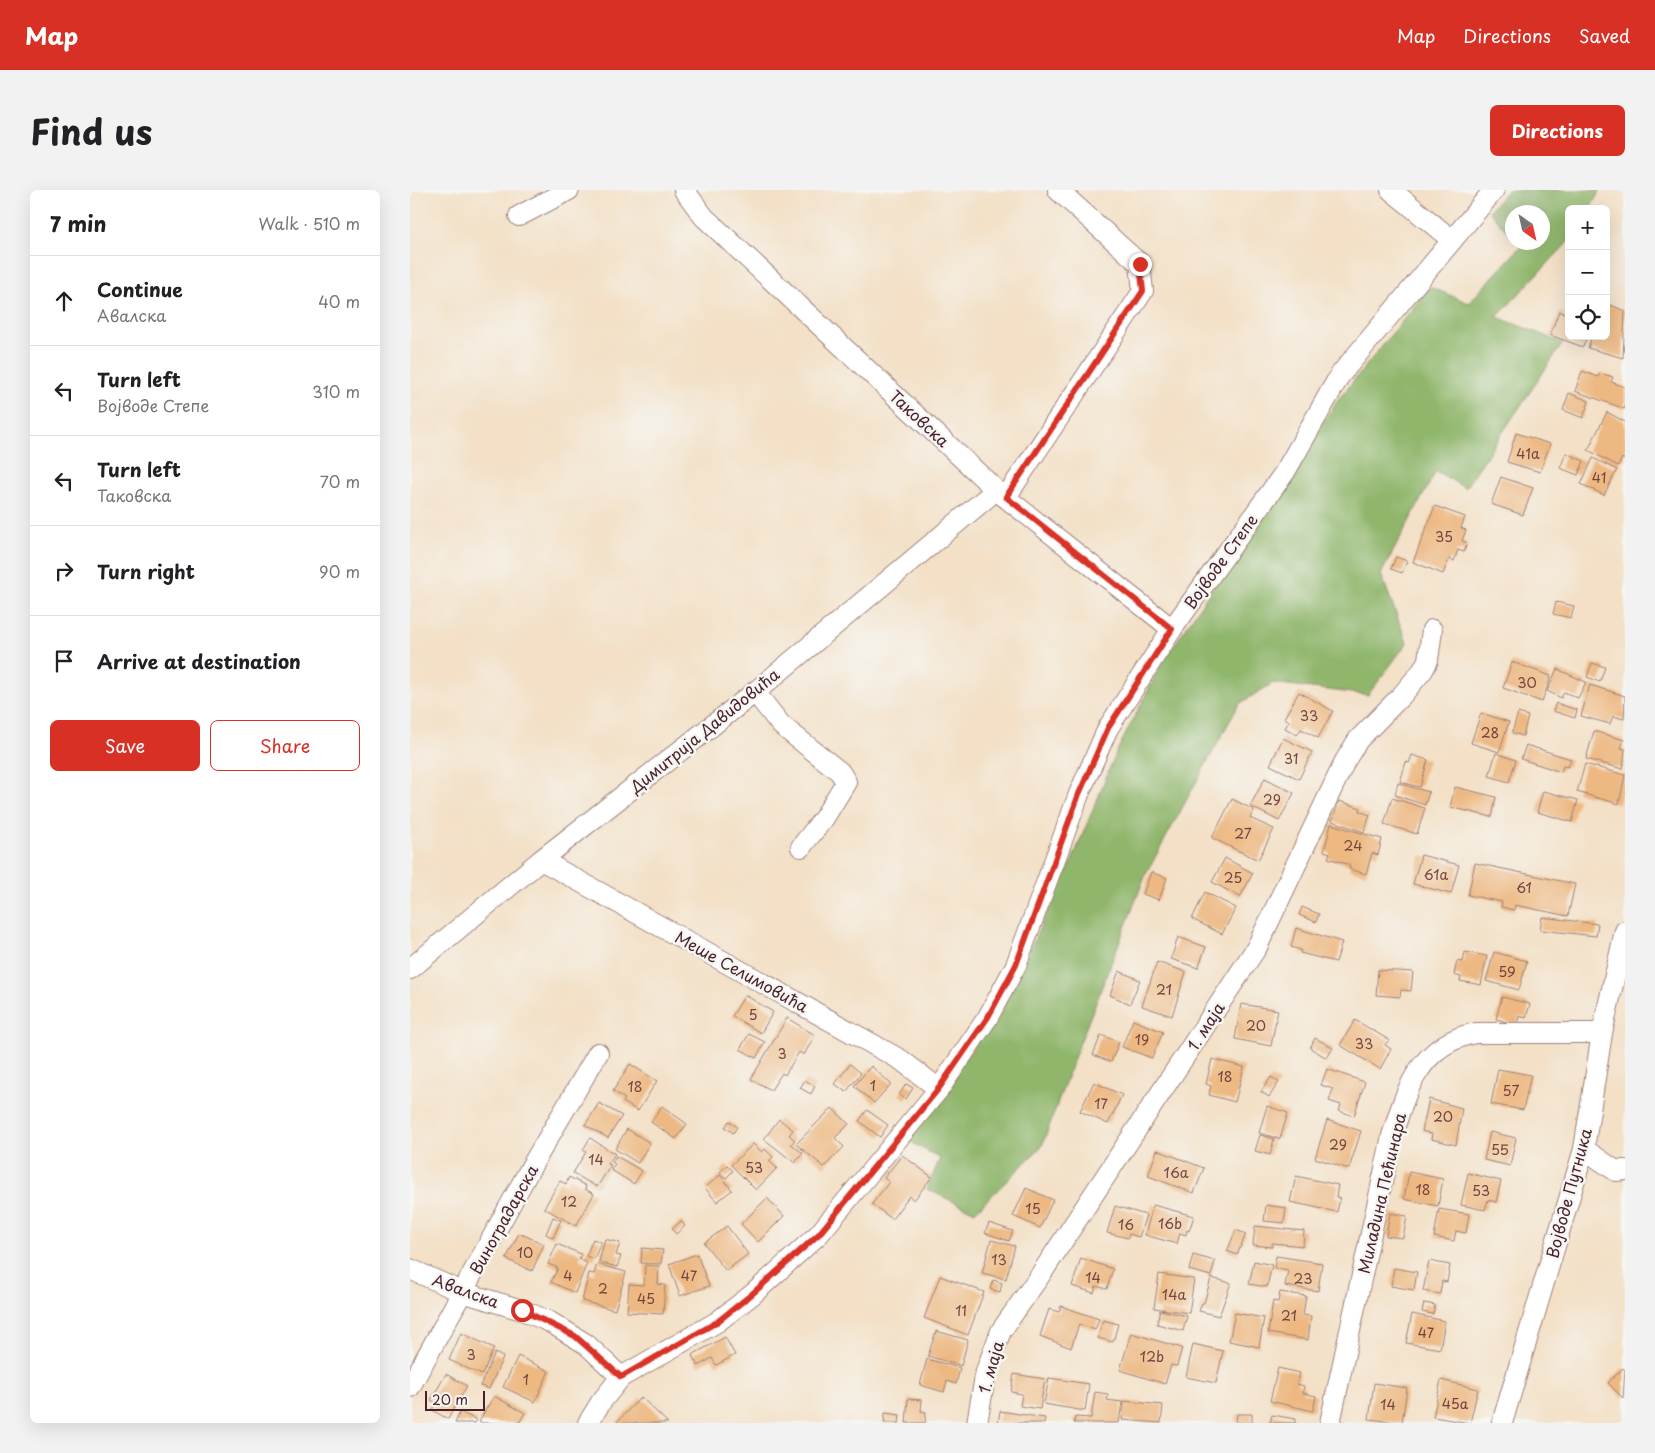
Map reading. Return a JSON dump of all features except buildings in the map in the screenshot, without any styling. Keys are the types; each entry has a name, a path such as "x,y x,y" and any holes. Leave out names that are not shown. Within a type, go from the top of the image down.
{"street":[{"path":"519,216 569,190"},
{"name":"Таковска","path":"684,190 704,217 1001,493 1172,629"},
{"name":"Димитрија Давидовића","path":"410,969 541,860 755,692 1001,493 1143,291 1140,264 1058,190"},
{"path":"1391,190 1452,240"},
{"name":"Војводе Степе","path":"588,1423 600,1402 621,1377 717,1322 760,1288 819,1234 939,1088 988,1017 1016,965 1079,794 1108,728 1172,629 1284,472 1340,374 1494,190"},
{"name":"1. маја","path":"977,1423 986,1371 1001,1331 1041,1274 1257,947 1344,761 1358,740 1402,695 1423,670 1428,660 1432,630"},
{"path":"755,692 781,725 840,772 846,782 824,818 801,847"},
{"name":"Меше Селимовића","path":"541,860 901,1060 939,1088"},
{"name":"Војводе Путника","path":"1502,1423 1584,1149 1602,1033 1625,930"},
{"name":"Миладина Пећинара","path":"1330,1423 1392,1136 1402,1100 1418,1070 1430,1055 1460,1036 1476,1033 1602,1033"},
{"name":"Виноградарска","path":"410,1387 598,1053"},
{"path":"1584,1149 1616,1171 1625,1170"},
{"name":"Авалска","path":"410,1268 462,1292 522,1310 550,1322 586,1344 621,1377"}],"green space":[{"path":"1508,190 1600,190 1592,205 1565,205 1565,245 1497,317 1563,343 1465,488 1436,471 1381,574 1407,643 1368,695 1273,683 1239,704 1146,874 1074,1058 1042,1146 975,1212 927,1189 940,1158 905,1139 999,1013 1071,863 1116,753 1161,665 1338,400 1430,287 1469,303 1517,250 1550,250 1550,205 1505,205 1505,229 1489,211"}],"route":[{"path":"522,1310 550,1322 575,1336 621,1377 717,1322 752,1294 819,1234 939,1088 988,1017 1016,965 1079,794 1108,728 1172,629 1006,497 1143,291 1140,264"}]}
